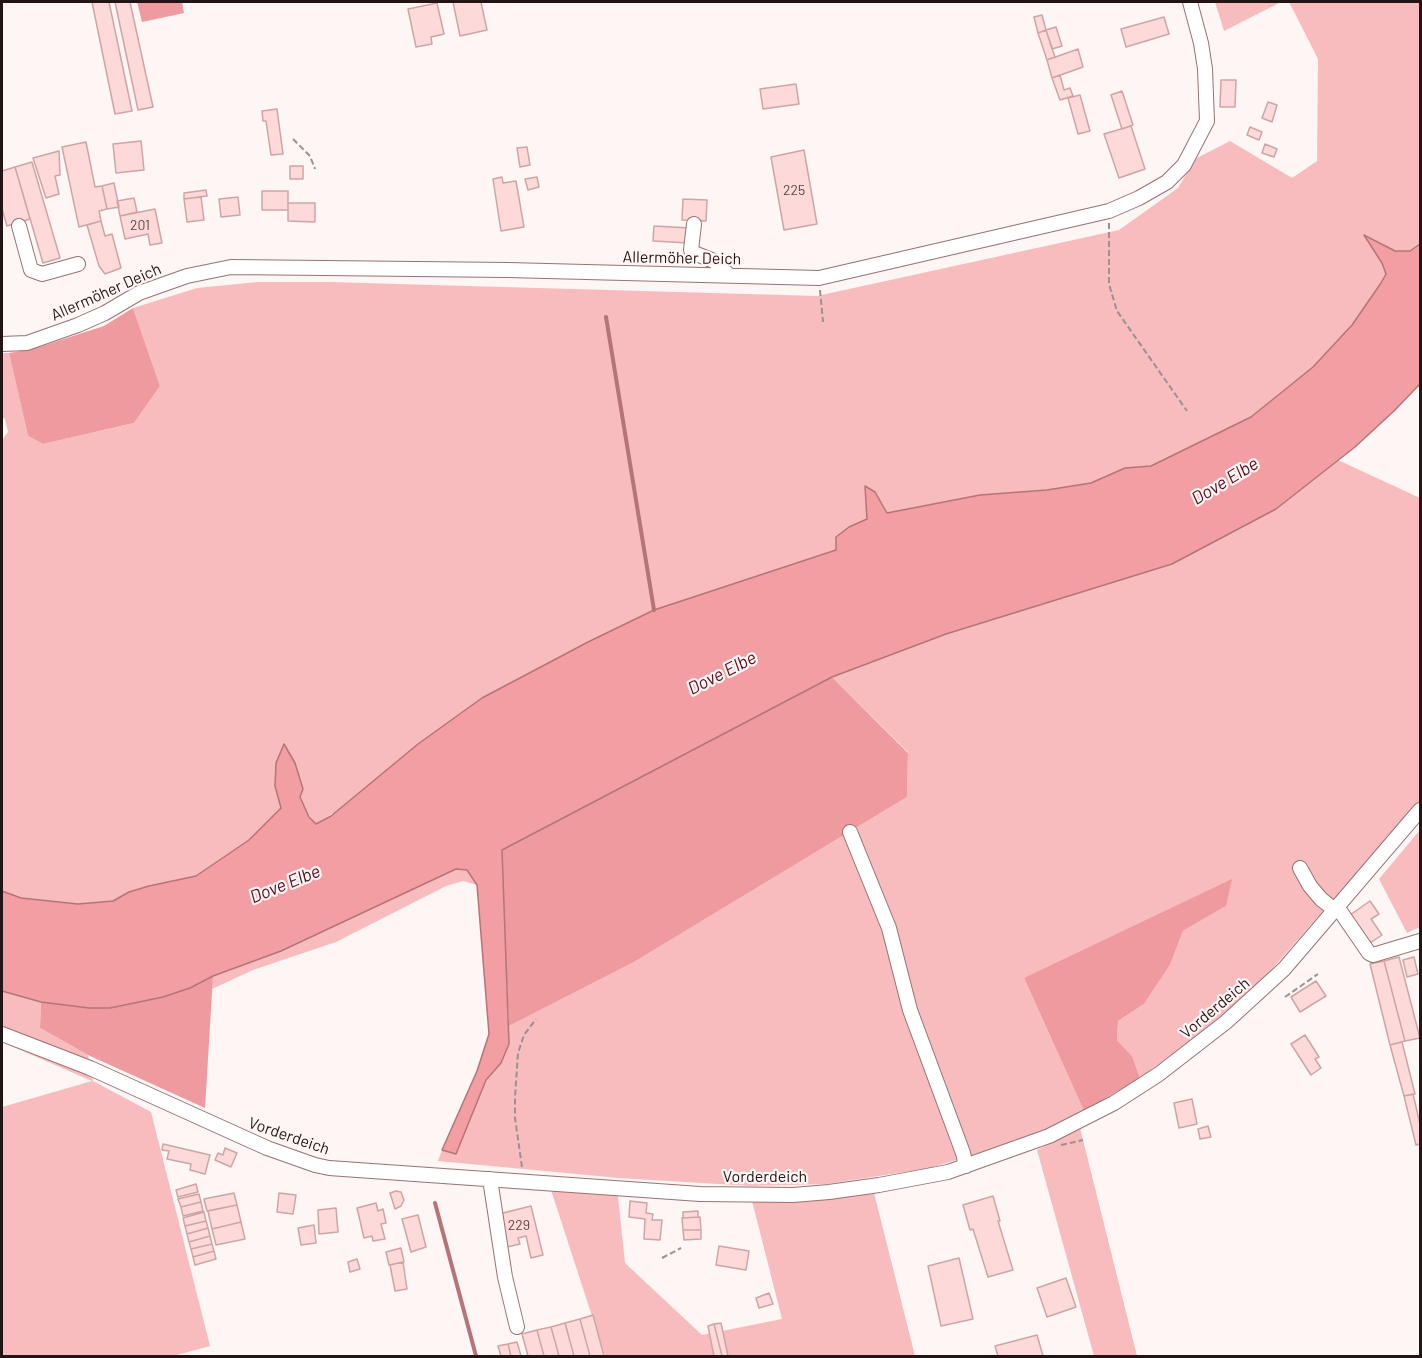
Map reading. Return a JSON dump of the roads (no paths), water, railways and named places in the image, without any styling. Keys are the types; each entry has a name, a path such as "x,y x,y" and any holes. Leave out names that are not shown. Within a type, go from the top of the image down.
{"street":[{"name":"Allermöher Deich","path":"2,344 27,343 78,325 140,293 187,276 231,267 508,270 819,278 1109,211 1167,182 1184,165 1207,121 1205,69 1190,2"},
{"path":"694,224 692,250 694,253 714,261 729,275"},
{"path":"19,226 31,270 42,274 78,264"},
{"name":"Vorderdeich","path":"2,1034 90,1068 234,1134 315,1166 700,1194 793,1194 879,1185 948,1172 1049,1137 1114,1103 1159,1074 1251,1001 1284,969 1420,810"},
{"path":"850,832 889,928 910,1010 966,1166"},
{"path":"1300,868 1310,886 1321,898 1337,909 1369,953 1373,955 1420,941"},
{"path":"490,1179 505,1277 517,1327"}],"water":[{"name":"Dove Elbe","path":"1364,235 1395,251 1410,251 1420,244 1420,384 1355,447 1276,509 1172,564 946,634 832,677 502,850 509,1044 501,1063 486,1080 456,1154 442,1150 477,1071 489,1034 477,885 467,870 456,869 281,951 163,997 110,1008 89,1008 41,1002 2,991 2,891 21,898 78,904 113,901 129,892 196,876 249,840 281,808 275,786 276,763 284,744 295,763 303,789 300,797 309,817 316,824 331,816 418,744 482,698 588,642 654,610 836,550 836,537 849,527 867,519 865,486 875,492 887,513 980,495 1047,490 1091,483 1125,468 1151,466 1251,417 1313,367 1352,325 1381,283 1386,274 1382,263"}],"waterway":[{"path":"606,317 654,610"},
{"path":"435,1203 476,1356"}]}
